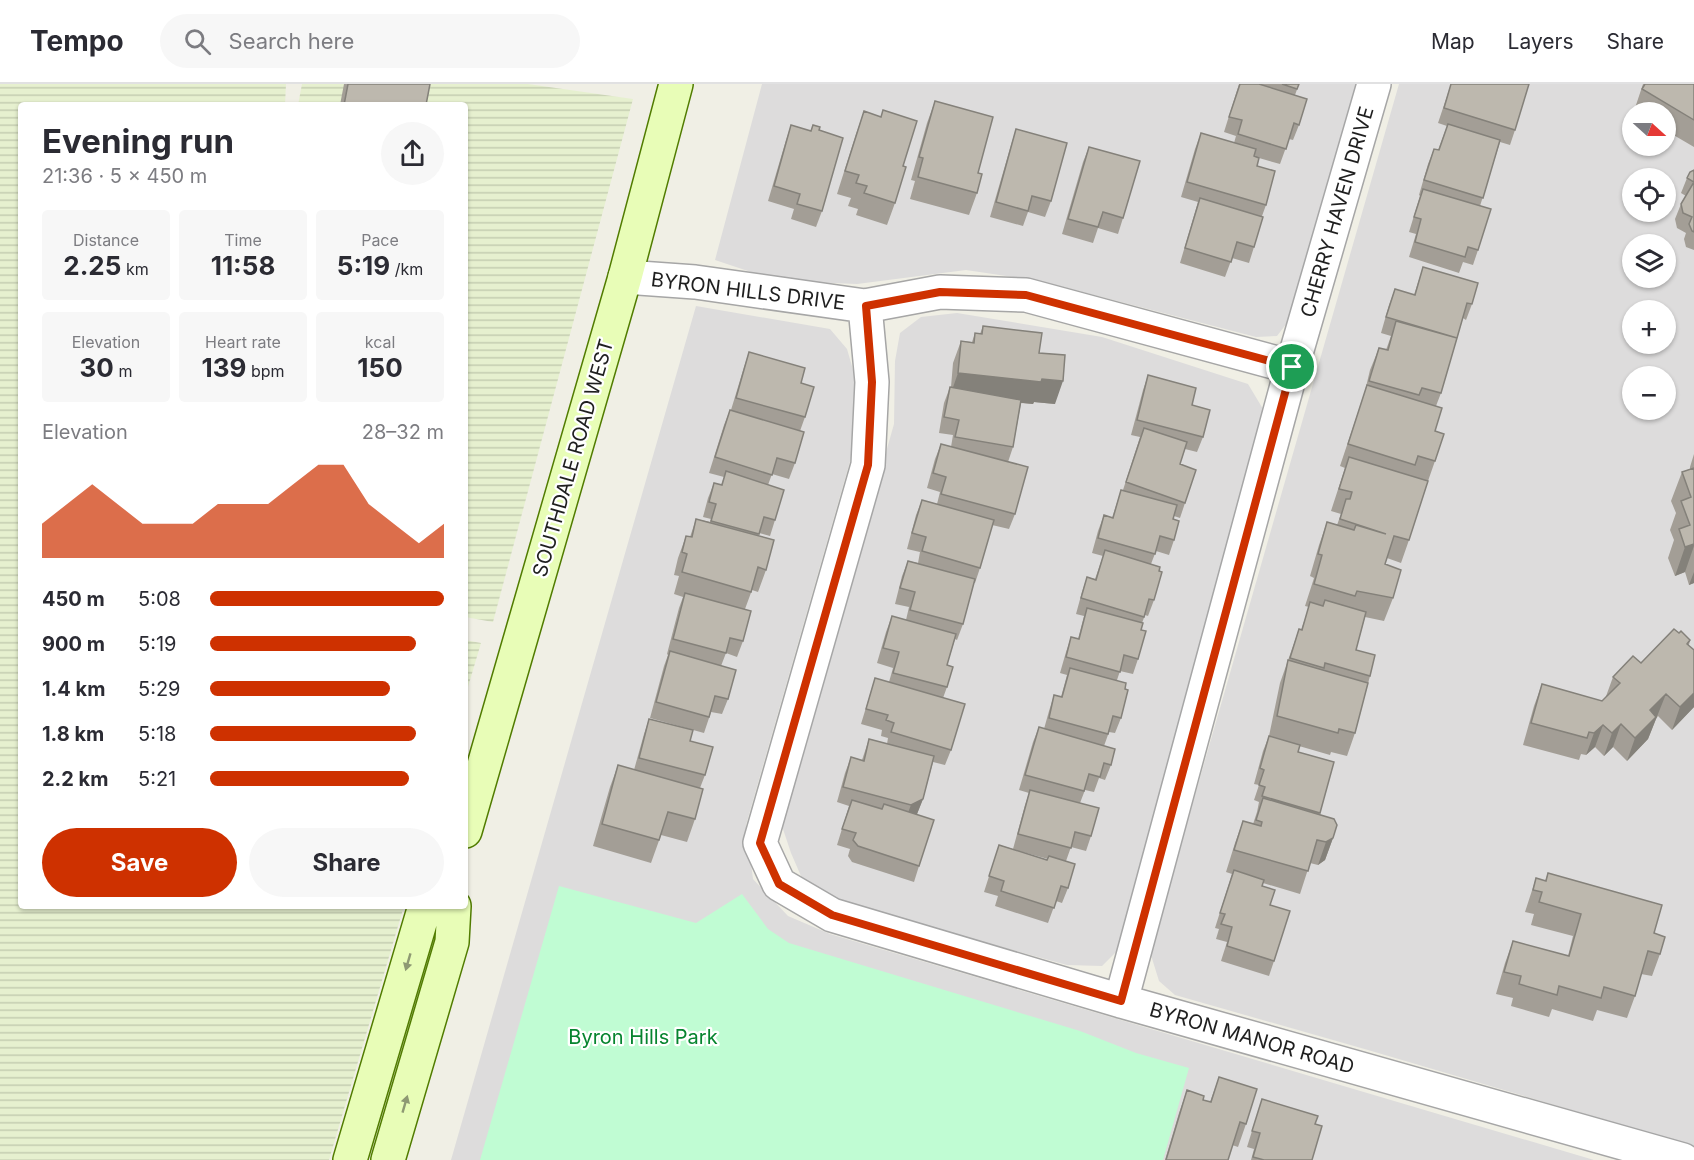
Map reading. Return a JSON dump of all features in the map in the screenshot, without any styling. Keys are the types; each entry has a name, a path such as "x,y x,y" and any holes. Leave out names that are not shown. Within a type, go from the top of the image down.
{"main road":[{"name":"SOUTHDALE ROAD WEST","path":"468,821 625,277 676,84"},
{"path":"350,1160 424,909"},
{"path":"388,1160 452,942 454,909"}],"street":[{"name":"CHERRY HAVEN DRIVE","path":"1121,1001 1292,367 1374,84"},
{"name":"BYRON HILLS DRIVE","path":"625,277 695,282 866,306 940,292 1026,295 1292,367"},
{"name":"BYRON MANOR ROAD","path":"866,306 872,382 868,465 760,843 779,884 832,915 1121,1001 1683,1160"}],"shaded area":[{"path":"762,84 1357,84 1290,319 1277,336 1256,337 1040,281 966,270 857,284 807,282 763,276 715,260"},
{"path":"1399,84 1694,84 1694,1146 1175,995 1159,981 1150,952"},
{"path":"696,306 830,329 847,349 856,380 855,444 746,825 753,879 788,916 830,934 1594,1160 451,1160"},
{"path":"957,313 1102,337 1248,384 1263,409 1117,951 1102,966 1067,965 839,902 804,883 781,823 894,424 895,361 900,333 921,317"}],"green space":[{"path":"0,84 286,84 285,102 18,102 18,909 403,909 329,1160 0,1160"},
{"path":"302,84 528,84 633,99 493,622 468,618 468,102 299,102"},
{"path":"468,641 481,643 468,687"},
{"name":"Byron Hills Park","path":"559,886 696,923 742,894 768,929 789,943 1080,1031 1136,1053 1189,1068 1163,1160 480,1160"}],"building":[{"path":"348,84 430,84 427,102 345,102"},
{"path":"1240,84 1259,84 1307,99 1299,125 1294,123 1286,149 1238,134 1242,120 1229,117"},
{"path":"1282,84 1299,84 1297,89"},
{"path":"1451,84 1529,84 1515,130 1444,108"},
{"path":"1645,84 1694,84 1694,120 1676,109 1676,102 1664,102 1642,89"},
{"path":"935,101 993,117 978,173 982,174 977,193 918,177 923,158 919,157"},
{"path":"883,110 917,121 903,166 906,167 895,203 864,193 867,186 856,183 859,175 845,171 864,111 881,117"},
{"path":"1448,124 1500,140 1483,198 1424,180 1434,149 1439,150"},
{"path":"791,125 811,131 813,125 820,127 819,130 843,138 822,211 797,204 800,194 774,186"},
{"path":"1016,129 1067,143 1051,201 1032,196 1028,211 996,202"},
{"path":"1201,133 1256,149 1254,156 1259,158 1257,166 1275,171 1266,205 1187,182"},
{"path":"1089,147 1140,161 1123,218 1103,212 1098,227 1068,219"},
{"path":"1694,170 1694,182 1687,178"},
{"path":"1694,182 1694,232 1689,224 1692,217 1683,213 1681,204"},
{"path":"1423,189 1491,209 1478,250 1468,247 1465,257 1415,242 1421,219 1414,217"},
{"path":"1200,198 1263,217 1254,247 1237,242 1231,262 1185,248"},
{"path":"1423,267 1478,283 1472,304 1467,303 1457,338 1386,317 1395,289 1415,295"},
{"path":"1396,321 1457,338 1441,393 1422,388 1419,395 1369,381 1379,348 1388,350"},
{"path":"983,326 1042,333 1039,353 1065,355 1063,381 1042,379 1041,382 958,373 961,341 974,343 975,333 982,334"},
{"path":"749,352 805,368 801,383 814,387 805,417 736,398"},
{"path":"1148,375 1196,388 1192,405 1210,410 1203,437 1137,420"},
{"path":"1367,385 1442,408 1435,431 1444,434 1435,461 1418,456 1415,465 1348,444"},
{"path":"950,387 1021,400 1013,447 955,437 959,420 944,417"},
{"path":"730,410 804,432 795,463 777,458 772,475 715,457"},
{"path":"1144,428 1187,442 1180,464 1196,470 1185,503 1126,482"},
{"path":"941,444 1028,467 1015,514 941,494 946,477 933,473"},
{"path":"1349,457 1428,481 1409,540 1394,536 1385,564 1401,570 1393,598 1357,591 1355,596 1314,584 1322,555 1318,554 1327,522 1354,530 1356,525 1386,534 1340,519 1346,499 1350,499 1352,492 1339,489"},
{"path":"1694,468 1694,544 1685,547 1679,529 1690,525 1681,501 1691,497 1682,472"},
{"path":"726,471 784,490 775,520 764,517 759,534 711,521 716,504 709,502 714,483 722,485"},
{"path":"1121,490 1177,505 1173,519 1179,521 1174,540 1160,536 1155,554 1098,538 1104,515 1113,518"},
{"path":"922,500 994,520 980,568 922,551 926,537 912,533"},
{"path":"696,519 774,540 766,570 758,567 751,592 682,572 687,554 682,552 686,536 692,537"},
{"path":"1105,550 1160,567 1159,571 1162,572 1154,600 1149,599 1144,617 1081,598 1087,577 1096,580"},
{"path":"908,561 975,579 963,624 910,610 915,592 900,588"},
{"path":"685,593 751,611 743,641 730,638 726,653 673,639"},
{"path":"1325,600 1366,612 1356,650 1375,655 1370,676 1325,663 1324,668 1290,658 1299,629 1302,630 1310,602 1323,606"},
{"path":"1087,608 1143,623 1141,630 1146,631 1138,659 1124,655 1120,672 1066,657 1071,637 1079,639"},
{"path":"892,616 956,634 947,665 953,667 947,687 893,673 899,652 883,648"},
{"path":"1674,629 1679,633 1681,631 1690,640 1687,644 1694,650 1694,693 1680,707 1666,694 1650,710 1656,717 1635,738 1621,724 1612,733 1603,725 1594,733 1589,732 1587,738 1531,723 1542,684 1602,701 1620,683 1613,677 1633,656 1641,663"},
{"path":"670,651 736,670 728,699 715,696 709,717 656,702"},
{"path":"1288,660 1368,683 1355,733 1339,729 1338,733 1277,716"},
{"path":"1070,668 1126,683 1125,689 1128,690 1121,718 1113,716 1108,734 1049,718 1054,695 1062,697"},
{"path":"875,678 965,704 951,750 891,732 894,723 886,720 888,715 866,709"},
{"path":"649,719 693,730 690,741 713,747 705,775 639,758"},
{"path":"1039,727 1115,749 1111,765 1104,763 1100,777 1089,774 1084,791 1025,775"},
{"path":"1269,736 1300,745 1298,752 1334,762 1320,813 1262,796 1265,787 1259,785 1264,770 1260,768"},
{"path":"869,739 934,756 923,799 911,805 843,787 851,757 864,761"},
{"path":"618,765 703,789 695,819 668,812 659,840 602,824"},
{"path":"1030,790 1099,808 1091,836 1075,832 1071,848 1018,834"},
{"path":"1263,798 1334,819 1337,825 1333,838 1326,842 1317,840 1308,871 1234,850 1243,821 1261,826 1262,822 1256,820"},
{"path":"852,800 882,809 884,804 934,820 919,866 858,846 853,840 856,833 842,829"},
{"path":"999,845 1047,860 1049,856 1075,864 1068,888 1061,886 1054,908 1001,891 1004,881 989,876"},
{"path":"1234,870 1264,880 1262,886 1275,890 1270,905 1290,911 1274,961 1227,946 1232,927 1221,924 1225,914 1220,913"},
{"path":"1548,873 1662,905 1654,933 1665,937 1660,954 1648,951 1635,996 1604,987 1601,998 1559,986 1557,995 1519,984 1521,976 1504,972 1513,941 1569,956 1581,914 1539,902 1542,892 1533,890 1536,878 1546,881"},
{"path":"1219,1077 1257,1089 1246,1124 1240,1122 1228,1160 1166,1160 1187,1090 1204,1096 1203,1100 1211,1102"},
{"path":"1262,1099 1318,1116 1315,1124 1322,1126 1312,1160 1264,1160 1253,1157 1260,1133 1252,1131"}],"route":[{"path":"940,292 1026,295 1292,367 1121,1001 832,915 779,884 760,843 868,465 872,382 866,306 940,292"}]}
